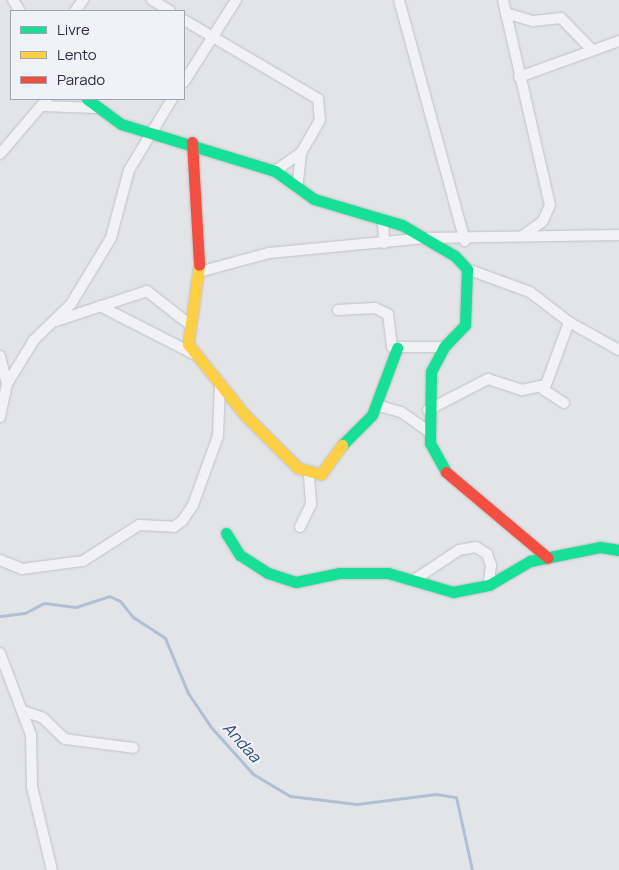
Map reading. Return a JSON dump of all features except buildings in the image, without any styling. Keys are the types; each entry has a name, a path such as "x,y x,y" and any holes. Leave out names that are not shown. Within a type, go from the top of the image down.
{"street":[{"path":"152,0 168,10"},
{"path":"185,80 236,0"},
{"path":"399,0 465,241"},
{"path":"503,0 550,205 543,221 522,236"},
{"path":"506,13 533,21 561,18 592,50"},
{"path":"185,21 318,99 320,120 301,153 298,184"},
{"path":"520,77 619,41"},
{"path":"0,417 7,384 34,340 71,304 111,238 129,170 148,135 171,100"},
{"path":"0,154 46,102 91,103 148,135 192,142 275,171 298,184 314,199 382,222 402,225 442,246 467,269 530,292 569,322 619,350"},
{"path":"192,142 198,272 189,324 188,344 195,354 220,378 244,414 309,474 321,474 376,405 397,348"},
{"path":"275,171 301,153"},
{"path":"543,221 551,238"},
{"path":"382,222 384,243"},
{"path":"198,272 269,253 425,238 465,241 522,236 551,238 619,235"},
{"path":"467,269 464,330 444,347 431,371 428,430 436,460 446,472 548,558"},
{"path":"52,322 148,291 189,324"},
{"path":"100,306 195,354"},
{"path":"338,310 383,310 390,319 390,344 397,348 444,347"},
{"path":"564,403 545,394 545,385 569,322"},
{"path":"0,356 7,384"},
{"path":"0,560 22,569 83,561 139,525 174,527 182,521 194,505 218,436 220,378"},
{"path":"428,410 488,379 522,390 545,385"},
{"path":"376,405 402,412 428,430"},
{"path":"300,527 311,504 309,474"},
{"path":"226,533 240,555 268,573 296,582 362,572 414,580 453,592 489,585 530,560 600,547 619,550"},
{"path":"414,580 459,550 476,548 487,554 491,565 489,585"},
{"path":"1,657 24,711 34,750 32,787 52,870"},
{"path":"24,711 43,718 65,739 133,748"}],"waterway":[{"name":"Andaa","path":"0,616 25,613 44,603 76,607 109,596 120,601 133,617 165,638 188,693 210,726 253,774 290,796 357,804 436,794 456,797 472,870"}],"traffic: fast":[{"path":"88,100 121,124 275,171 314,199 402,225 455,256 467,269 465,325 444,347 431,371 430,443 446,472"},
{"path":"342,445 372,415 397,348"},
{"path":"226,533 240,555 268,573 296,582 340,573 388,573 453,592 489,585 530,561 600,547 619,550"}],"traffic: slow":[{"path":"199,265 188,344 244,414 298,468 321,474 342,445"}],"traffic: jam":[{"path":"192,142 199,265"},
{"path":"446,472 548,558"}]}
